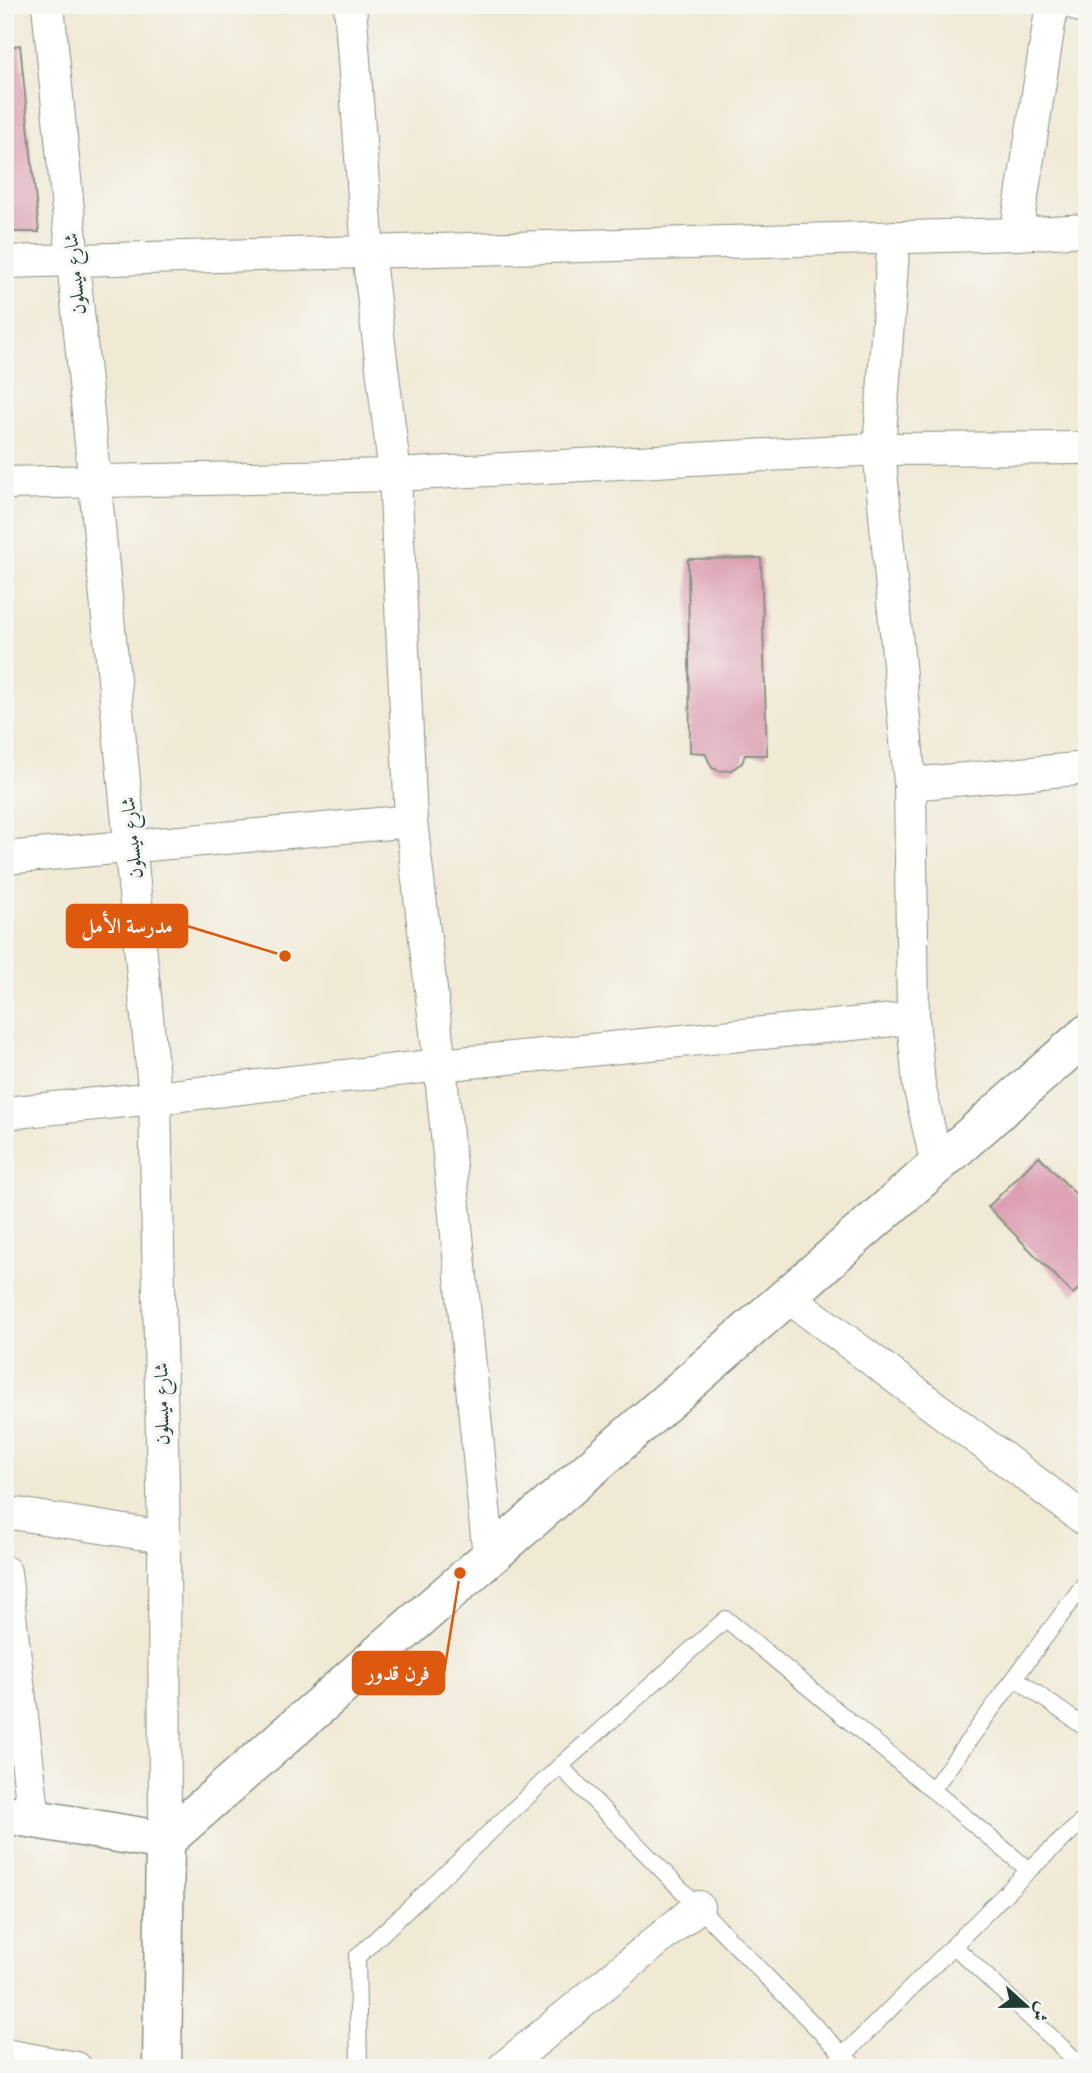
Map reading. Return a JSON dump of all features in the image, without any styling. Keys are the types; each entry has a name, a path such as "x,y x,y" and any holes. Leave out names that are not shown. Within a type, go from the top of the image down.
{"street":[{"name":"شارع ميسلون","path":"48,5 155,1098 164,1537 165,1841"},
{"path":"350,5 368,252 396,475 411,821 440,1065 489,1557"},
{"path":"1016,234 1052,5"},
{"path":"1078,5 1087,9"},
{"path":"5,262 1087,230"},
{"path":"894,237 879,449 910,783 914,1018 919,1085 937,1165"},
{"path":"5,483 396,475 879,449 1087,447"},
{"path":"910,783 1087,768"},
{"path":"5,858 411,821"},
{"path":"5,1113 440,1065 914,1018"},
{"path":"162,2068 165,1841 1087,1034"},
{"path":"787,1296 1087,1521"},
{"path":"5,1512 164,1537"},
{"path":"5,1572 20,1816 165,1841"},
{"path":"503,2068 698,1907"},
{"path":"5,2055 76,2068"}],"lane":[{"path":"932,1790 1087,1580"},
{"path":"359,2068 356,1957 560,1766 726,1619 1028,1871"},
{"path":"1015,1678 1087,1729"},
{"path":"560,1766 850,2062"},
{"path":"831,2068 850,2062 954,1946 1028,1871 1087,1817"},
{"path":"954,1946 1084,2068"}],"building":[{"path":"20,45 39,232 5,232 5,48"},
{"path":"761,558 767,755 745,755 742,763 731,770 720,771 712,768 705,753 690,752 688,559"},
{"path":"1039,1156 1087,1206 1087,1282 1073,1294 988,1207"}],"place":[{"name":"مدرسة الأمل","path":"285,956"},
{"name":"فرن قدور","path":"460,1573"}]}
